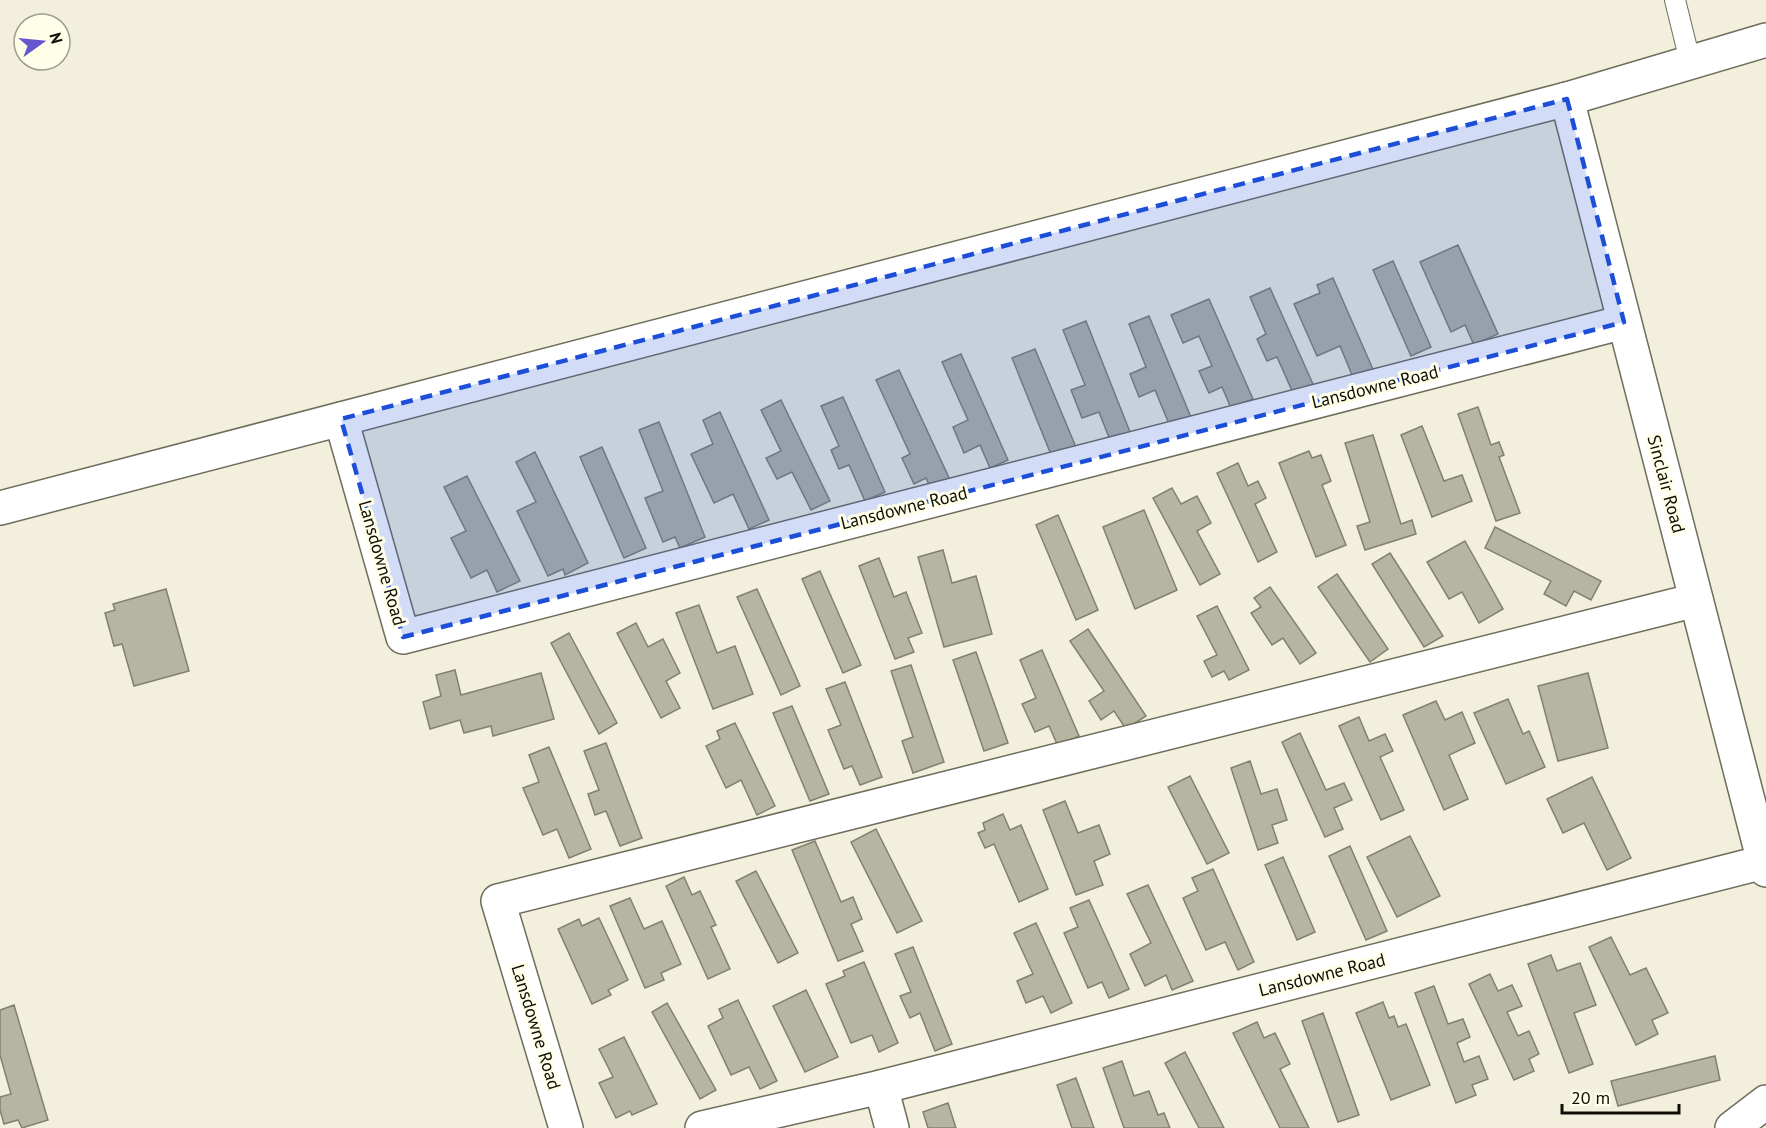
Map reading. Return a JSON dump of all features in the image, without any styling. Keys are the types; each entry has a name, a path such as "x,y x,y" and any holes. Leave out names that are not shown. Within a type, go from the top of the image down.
{"street":[{"path":"0,508 1567,99 1766,40"},
{"name":"Sinclair Road","path":"1567,99 1765,866"},
{"name":"Lansdowne Road","path":"341,419 403,637 1624,322"},
{"name":"Lansdowne Road","path":"566,1128 498,902 1696,600"},
{"name":"Lansdowne Road","path":"702,1128 881,1087 1765,866"},
{"path":"881,1087 892,1128"},
{"path":"1732,1128 1766,1101"}],"lane":[{"path":"1675,0 1690,61"}],"highlighted area":[{"path":"1567,99 1624,322 403,637 341,419"}],"building":[{"path":"1458,245 1498,334 1474,345 1465,325 1451,332 1420,262"},
{"path":"1393,261 1431,347 1411,356 1373,270"},
{"path":"1333,278 1375,374 1355,382 1340,346 1317,356 1294,304 1320,293 1317,285"},
{"path":"1270,288 1313,384 1293,393 1277,357 1267,361 1257,339 1266,334 1250,297"},
{"path":"1209,299 1253,399 1231,408 1222,387 1209,393 1199,371 1212,366 1199,336 1183,343 1171,315"},
{"path":"1149,316 1193,422 1172,431 1155,390 1139,397 1130,374 1146,367 1129,324"},
{"path":"1086,321 1130,432 1110,440 1099,412 1082,418 1071,390 1085,385 1063,330"},
{"path":"1035,349 1078,452 1054,462 1012,358"},
{"path":"961,354 1008,460 990,468 980,445 964,453 953,427 968,420 942,362"},
{"path":"899,370 950,480 931,489 926,478 914,484 902,458 910,454 876,380"},
{"path":"843,397 885,492 865,501 849,465 839,469 831,450 839,446 821,406"},
{"path":"781,400 830,501 811,510 792,472 777,479 766,458 781,451 761,410"},
{"path":"1478,407 1491,445 1499,442 1504,455 1499,457 1520,513 1496,521 1458,414"},
{"path":"720,412 769,520 749,529 733,494 714,503 691,454 713,444 703,420"},
{"path":"659,422 705,537 680,548 675,537 663,542 645,498 663,491 639,430"},
{"path":"1422,426 1444,481 1462,475 1472,501 1432,517 1401,435"},
{"path":"1373,435 1401,524 1412,520 1416,534 1365,550 1357,526 1370,522 1345,443"},
{"path":"602,447 646,548 624,558 580,457"},
{"path":"1309,451 1312,458 1321,455 1331,481 1322,485 1346,545 1316,557 1279,463"},
{"path":"535,452 588,563 565,575 563,569 548,576 517,511 536,502 516,462"},
{"path":"1238,463 1248,486 1258,481 1266,498 1255,504 1277,552 1258,562 1217,473"},
{"path":"467,476 520,581 497,592 487,570 471,578 451,538 466,531 444,487"},
{"path":"1172,488 1181,504 1197,496 1211,523 1197,531 1220,574 1200,585 1153,498"},
{"path":"1144,510 1177,590 1135,609 1103,527"},
{"path":"1058,515 1098,610 1076,620 1036,525"},
{"path":"1495,527 1601,581 1591,600 1574,591 1566,606 1544,594 1551,581 1485,548"},
{"path":"1465,541 1503,609 1479,623 1462,592 1449,599 1427,562"},
{"path":"943,550 952,583 976,576 992,634 944,647 918,557"},
{"path":"1390,553 1443,636 1424,647 1372,564"},
{"path":"879,558 894,597 906,592 922,633 908,638 914,652 895,659 859,566"},
{"path":"820,571 861,665 843,673 802,579"},
{"path":"1337,574 1388,649 1370,662 1318,587"},
{"path":"1270,587 1316,653 1300,664 1283,638 1272,645 1251,613 1261,607 1254,598"},
{"path":"166,589 189,671 134,686 122,644 114,646 105,613 115,610 113,604"},
{"path":"757,589 800,686 781,695 737,597"},
{"path":"699,605 717,653 735,646 753,694 713,709 676,613"},
{"path":"1217,606 1249,670 1229,680 1224,671 1212,677 1204,661 1217,655 1197,616"},
{"path":"636,623 648,647 663,639 680,673 666,681 680,708 661,718 617,633"},
{"path":"1088,629 1146,716 1126,729 1114,711 1101,720 1089,701 1104,691 1070,641"},
{"path":"569,633 617,723 599,734 551,643"},
{"path":"1042,650 1079,736 1058,746 1049,726 1035,732 1022,704 1036,698 1020,660"},
{"path":"976,652 1008,743 984,751 953,660"},
{"path":"911,665 944,762 913,773 902,741 913,737 891,671"},
{"path":"455,670 461,695 541,673 554,719 493,736 491,726 464,733 460,720 430,729 423,702 441,696 436,675"},
{"path":"1588,673 1608,748 1558,761 1538,686"},
{"path":"845,682 882,777 860,785 852,766 844,769 828,730 841,725 826,689"},
{"path":"1508,699 1523,734 1529,731 1545,767 1506,784 1474,713"},
{"path":"1436,701 1445,720 1462,712 1475,743 1449,755 1468,799 1444,810 1403,715"},
{"path":"792,706 829,794 810,801 773,713"},
{"path":"1359,717 1369,741 1385,734 1393,751 1380,757 1404,810 1381,820 1339,726"},
{"path":"735,723 775,806 757,815 741,780 726,788 706,746 720,739 717,731"},
{"path":"1300,733 1326,790 1344,783 1352,800 1334,808 1343,829 1325,837 1282,742"},
{"path":"606,743 642,838 620,846 606,811 595,815 588,794 599,790 584,751"},
{"path":"549,747 591,849 569,858 557,829 543,835 523,788 539,782 529,755"},
{"path":"1250,761 1261,794 1277,789 1287,820 1272,825 1278,843 1258,850 1231,768"},
{"path":"1190,776 1229,853 1207,864 1168,787"},
{"path":"1592,777 1631,858 1607,870 1584,823 1563,833 1547,799"},
{"path":"1065,801 1078,833 1099,825 1110,854 1094,861 1103,885 1076,895 1043,810"},
{"path":"1003,814 1010,830 1021,825 1048,889 1019,902 994,844 985,848 978,833 985,830 983,823"},
{"path":"876,829 922,921 897,933 851,842"},
{"path":"1410,836 1440,896 1397,917 1367,857"},
{"path":"815,841 841,902 853,897 862,919 851,924 863,951 838,961 792,850"},
{"path":"1350,846 1387,931 1366,940 1329,856"},
{"path":"1283,857 1315,932 1297,940 1265,865"},
{"path":"1213,869 1254,962 1238,970 1225,942 1206,950 1183,898 1198,891 1192,878"},
{"path":"756,871 798,953 778,963 736,881"},
{"path":"684,877 692,895 700,891 716,925 711,927 730,969 708,979 666,886"},
{"path":"1148,885 1193,981 1172,990 1166,975 1145,986 1130,954 1151,943 1127,894"},
{"path":"630,898 644,929 662,921 681,964 661,973 664,980 645,988 610,906"},
{"path":"1089,900 1129,989 1109,998 1102,982 1088,988 1064,933 1078,927 1070,908"},
{"path":"599,918 628,980 608,990 611,995 592,1004 558,929 579,919 582,926"},
{"path":"1036,923 1072,1003 1051,1013 1043,996 1026,1003 1017,981 1033,974 1014,933"},
{"path":"1611,937 1630,975 1646,968 1668,1013 1652,1020 1658,1034 1636,1045 1589,947"},
{"path":"913,947 952,1044 935,1051 920,1013 910,1018 900,996 911,992 895,954"},
{"path":"1551,955 1557,971 1580,963 1596,1005 1574,1013 1593,1064 1569,1073 1528,964"},
{"path":"864,962 898,1043 879,1052 872,1035 851,1043 826,984 845,976 843,971"},
{"path":"1490,974 1498,991 1512,985 1522,1006 1507,1012 1518,1036 1529,1031 1539,1054 1529,1059 1534,1071 1514,1080 1469,984"},
{"path":"1434,986 1448,1024 1463,1019 1470,1037 1457,1043 1464,1062 1479,1056 1488,1079 1472,1085 1476,1095 1456,1103 1415,993"},
{"path":"806,990 838,1057 805,1072 773,1006"},
{"path":"738,1000 777,1081 760,1089 749,1067 731,1075 708,1026 723,1018 719,1009"},
{"path":"1383,1002 1389,1018 1394,1016 1398,1027 1406,1024 1430,1085 1391,1100 1356,1013"},
{"path":"667,1003 716,1090 700,1099 652,1012"},
{"path":"14,1005 48,1120 22,1128 18,1120 4,1124 0,1110 0,1097 11,1094 0,1055 0,1010"},
{"path":"1323,1013 1359,1115 1338,1122 1302,1021"},
{"path":"1257,1022 1264,1038 1275,1033 1290,1064 1280,1069 1309,1128 1280,1128 1233,1033"},
{"path":"624,1037 657,1104 632,1115 630,1111 616,1118 599,1083 613,1077 599,1049"},
{"path":"1185,1052 1224,1128 1199,1128 1165,1063"},
{"path":"1715,1056 1720,1080 1618,1106 1611,1081"},
{"path":"1122,1061 1134,1096 1149,1091 1158,1115 1164,1113 1170,1128 1124,1128 1103,1068"},
{"path":"1076,1078 1094,1128 1072,1128 1057,1085"},
{"path":"948,1103 956,1128 928,1128 923,1112"}]}
